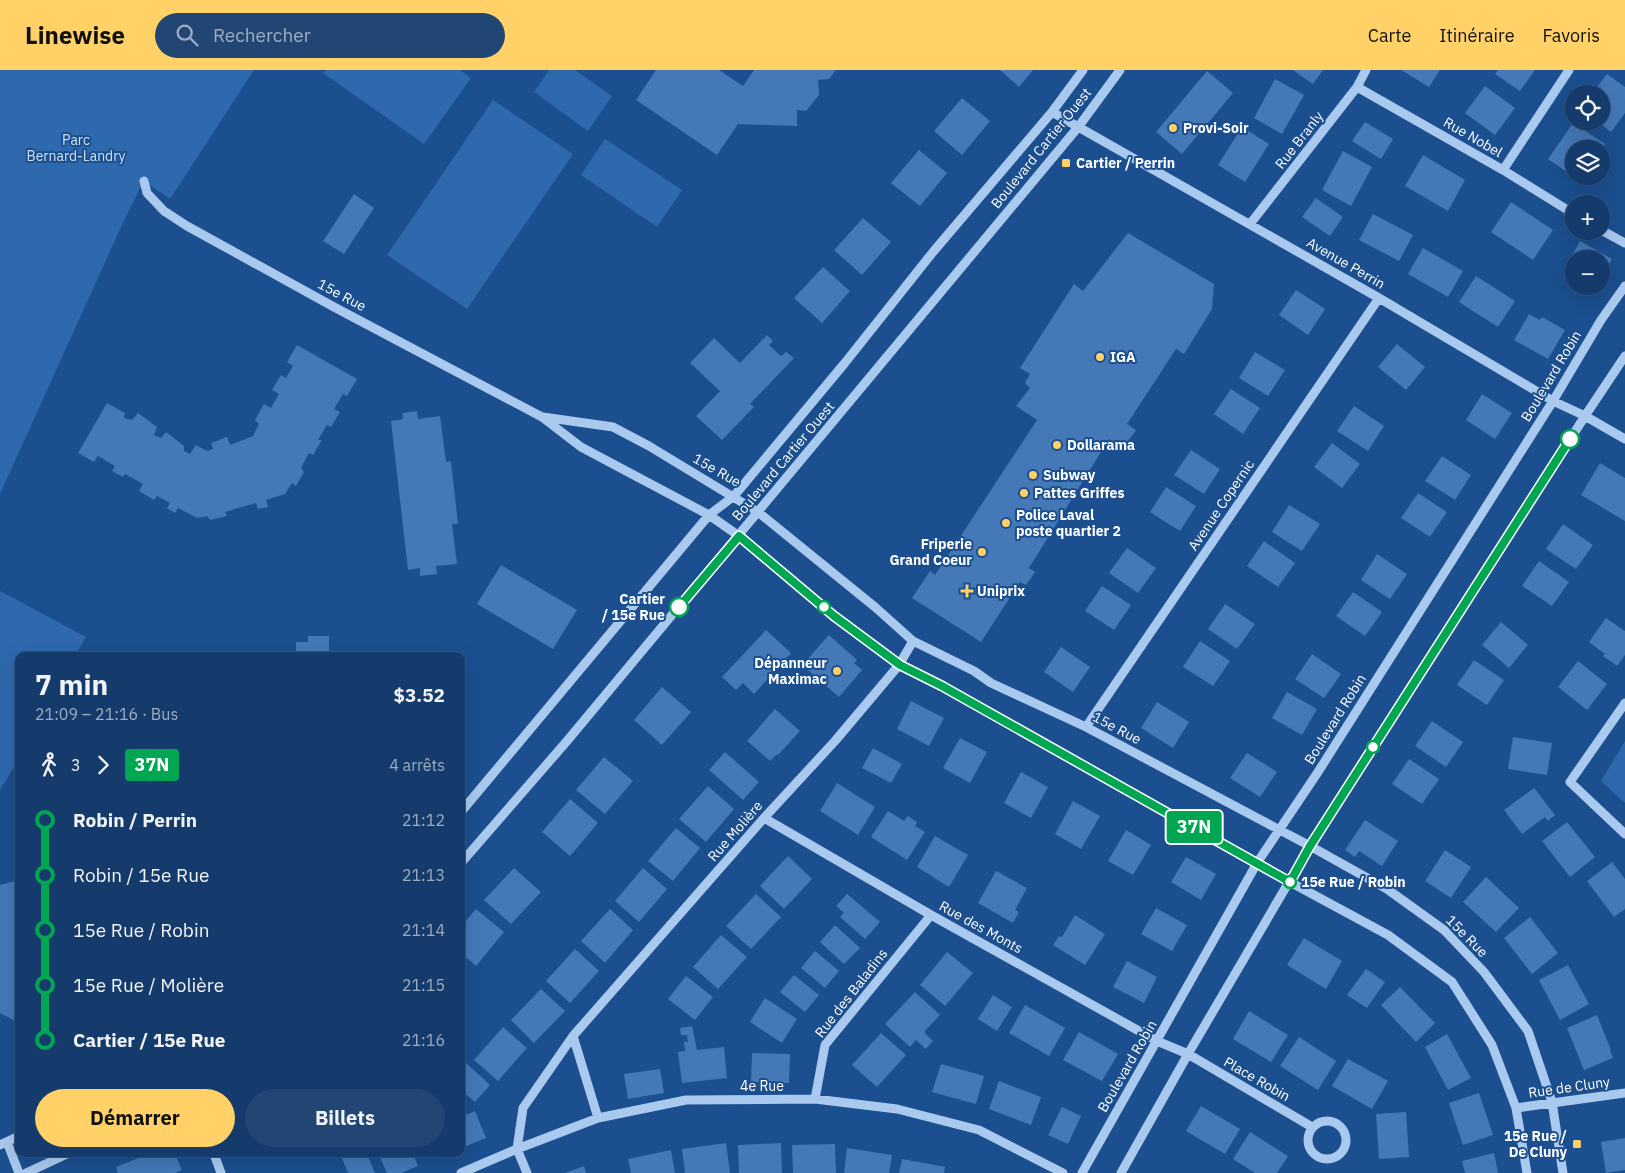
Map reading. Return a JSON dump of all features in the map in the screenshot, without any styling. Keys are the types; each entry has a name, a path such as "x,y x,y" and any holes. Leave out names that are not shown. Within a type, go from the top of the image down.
{"street":[{"name":"Boulevard Cartier Ouest","path":"465,807 709,515 734,496 844,364 933,252 1052,112 1083,70"},
{"name":"Boulevard Cartier Ouest","path":"465,858 567,741 739,536 1079,126 1120,70"},
{"name":"Rue Branly","path":"1250,224 1357,87 1366,70"},
{"path":"1503,170 1569,70"},
{"name":"Rue Nobel","path":"1357,87 1503,170 1565,208"},
{"name":"Avenue Perrin","path":"1052,112 1379,298 1553,401 1585,416 1625,439"},
{"name":"15e Rue","path":"144,181 147,193 164,211 187,226 334,307 542,417 581,447 709,515 739,536 834,616 900,665 942,686 1388,935 1452,982 1492,1045 1516,1108 1527,1173"},
{"path":"1610,235 1625,243"},
{"name":"Boulevard Robin","path":"1082,1173 1257,863 1318,772 1553,401 1601,320 1625,286"},
{"name":"Avenue Copernic","path":"1086,727 1379,298"},
{"path":"1120,1173 1310,846 1625,356"},
{"name":"15e Rue","path":"542,417 613,427 734,496 758,512 875,607 913,641 974,671 991,682 1086,727 1310,846 1387,889 1444,930 1484,972 1528,1031 1552,1102 1563,1173"},
{"name":"Rue Molière","path":"526,1173 517,1149 523,1108 573,1036 764,818 835,741 900,665 913,641"},
{"path":"1625,702 1570,782 1625,834"},
{"name":"Rue des Monts","path":"764,818 931,915 1157,1041 1188,1054"},
{"name":"Rue des Baladins","path":"815,1099 825,1045 931,915"},
{"path":"573,1036 598,1118"},
{"name":"Place Robin","path":"1188,1054 1312,1127"},
{"name":"Rue de Cluny","path":"1516,1108 1625,1093"},
{"name":"4e Rue","path":"460,1173 598,1118 686,1100 815,1099 897,1109 980,1130 1064,1173"},
{"path":"1326,1120 1340,1126 1346,1137 1346,1144 1343,1150 1331,1159 1317,1157 1308,1146 1307,1139 1312,1127 1326,1120"},
{"path":"15,1138 3,1143 19,1173"},
{"path":"26,1173 61,1157"},
{"path":"215,1157 221,1173"}],"green space":[{"name":"Parc Bernard-Landry","path":"0,70 254,70 170,199 144,181 126,216 0,494"},
{"path":"326,70 460,70 471,78 424,144 323,73"},
{"path":"549,70 575,70 612,96 588,131 534,92"},
{"path":"493,100 573,154 467,309 387,255"},
{"path":"605,139 682,190 657,227 581,175"},
{"path":"0,591 86,637 77,652 15,652 15,766 0,790"},
{"path":"1625,741 1625,803 1601,781"}],"building":[{"path":"656,70 719,70 743,86 754,70 836,70 829,79 818,80 819,95 806,111 797,110 797,126 738,124 717,155 636,100"},
{"path":"1000,70 1033,70 1019,87"},
{"path":"1293,70 1323,70 1313,84"},
{"path":"1401,70 1440,70 1429,87"},
{"path":"1498,70 1535,70 1520,91 1495,74"},
{"path":"1207,71 1233,93 1182,154 1156,132"},
{"path":"1607,74 1625,87 1625,113 1611,132 1608,130 1610,130 1610,85 1599,85"},
{"path":"1275,79 1304,95 1282,134 1254,118"},
{"path":"1485,86 1515,108 1495,135 1465,113"},
{"path":"962,98 990,121 962,155 934,131"},
{"path":"1365,122 1393,139 1381,159 1352,141"},
{"path":"1242,127 1269,144 1245,182 1218,165"},
{"path":"1568,130 1584,130 1599,140 1565,140 1565,171 1548,159"},
{"path":"919,150 947,173 920,206 891,183"},
{"path":"1343,151 1372,167 1351,206 1322,190"},
{"path":"1423,155 1465,180 1448,211 1405,186"},
{"path":"354,194 374,208 344,254 323,241"},
{"path":"1316,198 1343,217 1330,236 1302,217"},
{"path":"1511,202 1553,230 1533,260 1491,232"},
{"path":"1373,214 1413,235 1399,261 1359,240"},
{"path":"863,218 891,242 862,275 834,250"},
{"path":"1128,233 1214,284 1212,309 1184,354 1176,349 1127,424 1136,430 1123,448 1109,439 1029,568 1035,572 1026,585 1020,582 981,642 912,598 930,571 935,575 1037,420 1016,406 1030,388 1025,383 1030,374 1020,368 1074,284 1083,291"},
{"path":"1580,241 1596,250 1575,250"},
{"path":"1423,248 1463,271 1448,297 1408,274"},
{"path":"823,267 850,291 822,323 794,298"},
{"path":"1476,276 1515,301 1498,327 1459,302"},
{"path":"1296,290 1325,309 1308,335 1279,315"},
{"path":"1529,314 1540,320 1542,317 1565,330 1548,359 1514,340"},
{"path":"767,335 773,341 769,345 781,356 786,352 794,358 750,404 754,407 722,440 696,416 720,391 690,363 714,338 740,363"},
{"path":"1397,344 1425,367 1406,390 1378,367"},
{"path":"297,345 357,379 347,396 343,394 334,409 340,412 331,427 327,425 318,440 322,440 313,455 309,453 301,468 304,472 296,486 292,483 285,494 266,500 268,507 258,509 256,503 225,512 227,516 210,520 207,516 197,518 178,508 175,513 167,508 170,503 157,496 154,500 139,491 143,484 125,474 123,477 112,471 115,466 98,456 94,462 78,453 107,403 125,413 124,418 132,420 138,413 157,427 154,435 161,438 166,432 184,446 184,451 190,454 196,445 207,451 213,449 211,443 227,437 230,445 253,436 259,424 255,420 264,404 271,408 279,394 272,390 281,375 286,378 293,366 287,362"},
{"path":"1255,352 1285,370 1268,396 1239,378"},
{"path":"1231,389 1260,408 1243,434 1214,414"},
{"path":"1482,394 1512,413 1495,439 1466,420"},
{"path":"1354,406 1384,426 1368,451 1337,431"},
{"path":"417,411 418,419 440,416 446,462 451,461 458,524 452,524 457,564 436,566 437,574 420,576 420,568 408,570 391,421 403,419 403,413"},
{"path":"1332,443 1360,464 1342,488 1314,467"},
{"path":"1191,450 1220,469 1204,494 1174,475"},
{"path":"1442,456 1471,475 1455,500 1425,481"},
{"path":"1600,463 1625,478 1625,521 1581,495"},
{"path":"1166,487 1196,506 1180,531 1150,512"},
{"path":"1418,493 1447,512 1430,537 1401,518"},
{"path":"1289,505 1320,524 1302,551 1272,532"},
{"path":"1563,524 1593,545 1576,569 1546,549"},
{"path":"1264,541 1295,563 1278,587 1247,566"},
{"path":"1127,548 1156,568 1138,593 1109,573"},
{"path":"1377,554 1407,574 1390,599 1361,580"},
{"path":"1539,561 1569,582 1552,606 1522,586"},
{"path":"501,565 577,610 553,649 477,604"},
{"path":"1102,586 1131,605 1114,630 1085,611"},
{"path":"1353,592 1382,612 1365,636 1336,616"},
{"path":"1225,604 1255,624 1237,649 1208,629"},
{"path":"1606,618 1625,631 1625,655 1617,666 1603,656 1605,654 1589,642"},
{"path":"1501,622 1528,645 1509,668 1482,645"},
{"path":"766,630 791,653 754,694 743,683 736,690 722,677"},
{"path":"829,635 857,660 854,663 862,670 839,697 802,665"},
{"path":"308,636 329,636 329,652 296,652 296,642 308,642"},
{"path":"1200,641 1230,661 1213,686 1183,667"},
{"path":"1061,647 1090,667 1073,692 1044,672"},
{"path":"1312,654 1341,674 1324,698 1295,679"},
{"path":"1474,660 1504,680 1487,705 1457,685"},
{"path":"1578,661 1607,684 1587,710 1558,687"},
{"path":"662,687 691,712 662,745 634,720"},
{"path":"1287,692 1317,709 1302,735 1272,718"},
{"path":"911,701 944,718 929,746 897,729"},
{"path":"1157,702 1189,722 1173,748 1141,728"},
{"path":"775,709 800,731 770,761 747,741"},
{"path":"1432,721 1463,742 1446,767 1415,746"},
{"path":"1513,737 1552,743 1547,775 1508,769"},
{"path":"960,738 987,752 970,783 943,768"},
{"path":"873,748 902,764 891,783 862,768"},
{"path":"725,752 759,782 743,800 709,770"},
{"path":"1247,753 1277,772 1260,797 1230,778"},
{"path":"604,757 633,781 605,814 576,790"},
{"path":"1409,759 1439,779 1422,804 1392,784"},
{"path":"1021,772 1048,787 1031,818 1004,803"},
{"path":"837,783 875,807 858,835 820,811"},
{"path":"708,786 734,809 706,842 679,819"},
{"path":"1534,788 1555,815 1548,821 1545,817 1522,834 1504,810"},
{"path":"570,799 598,823 570,856 542,832"},
{"path":"1073,801 1100,816 1081,849 1055,834"},
{"path":"888,811 904,821 908,816 917,822 915,826 925,832 907,860 871,837"},
{"path":"1365,820 1398,841 1382,866 1359,851 1355,857 1345,850"},
{"path":"1567,822 1595,857 1570,877 1542,841"},
{"path":"676,828 700,848 673,881 648,861"},
{"path":"1126,830 1151,845 1133,875 1108,861"},
{"path":"935,836 968,855 949,887 917,867"},
{"path":"1445,850 1471,867 1451,898 1425,881"},
{"path":"788,856 812,879 784,909 760,886"},
{"path":"1186,857 1216,874 1201,900 1171,882"},
{"path":"1612,862 1625,879 1625,909 1614,917 1587,881"},
{"path":"514,868 541,892 511,924 484,900"},
{"path":"643,868 667,889 639,922 615,901"},
{"path":"996,871 1027,888 1015,910 1019,912 1013,923 978,903"},
{"path":"1486,877 1519,908 1496,932 1463,902"},
{"path":"15,881 15,1021 0,1013 0,885"},
{"path":"756,894 781,917 751,949 726,926"},
{"path":"847,894 880,922 865,939 840,917 844,913 836,906"},
{"path":"1156,908 1187,925 1172,951 1141,934"},
{"path":"476,909 504,932 476,966 465,956 465,921"},
{"path":"610,909 633,930 605,963 581,941"},
{"path":"1075,915 1105,934 1085,965 1053,945 1059,936 1062,937"},
{"path":"1530,917 1558,953 1532,974 1504,938"},
{"path":"835,925 860,948 844,964 820,942"},
{"path":"721,935 747,957 718,989 693,967"},
{"path":"1304,938 1342,961 1326,989 1287,965"},
{"path":"575,949 599,971 570,1003 546,981"},
{"path":"815,951 839,971 825,988 801,968"},
{"path":"947,952 973,973 945,1006 920,985"},
{"path":"1127,961 1157,977 1144,1003 1113,987"},
{"path":"1568,965 1589,1004 1560,1020 1539,980"},
{"path":"1366,969 1385,982 1367,1008 1347,995"},
{"path":"794,975 819,995 805,1012 780,992"},
{"path":"686,976 713,997 695,1020 668,999"},
{"path":"1400,987 1435,1023 1416,1042 1381,1005"},
{"path":"541,989 565,1011 534,1043 511,1020"},
{"path":"915,992 940,1015 924,1032 933,1041 926,1049 916,1040 910,1047 885,1024"},
{"path":"993,995 1012,1007 997,1031 978,1019"},
{"path":"765,998 797,1019 782,1043 750,1022"},
{"path":"1025,1005 1065,1028 1049,1056 1009,1033"},
{"path":"1249,1011 1288,1035 1271,1062 1233,1039"},
{"path":"1597,1015 1613,1058 1584,1070 1567,1028"},
{"path":"692,1026 697,1050 724,1047 727,1078 682,1083 678,1052 685,1051 684,1042 688,1042 687,1035 681,1035 680,1028"},
{"path":"503,1027 527,1048 498,1081 474,1060"},
{"path":"1079,1032 1118,1054 1102,1081 1063,1060"},
{"path":"881,1033 906,1055 877,1087 852,1065"},
{"path":"1447,1034 1471,1078 1448,1090 1425,1047"},
{"path":"1299,1037 1336,1061 1318,1090 1280,1066"},
{"path":"752,1053 790,1054 789,1083 751,1082"},
{"path":"1348,1059 1388,1081 1372,1109 1332,1086"},
{"path":"465,1064 490,1085 475,1102 465,1093"},
{"path":"941,1064 984,1076 976,1104 932,1092"},
{"path":"660,1069 664,1093 628,1099 624,1074"},
{"path":"999,1081 1041,1097 1031,1125 989,1109"},
{"path":"1479,1093 1493,1135 1463,1145 1449,1103"},
{"path":"1201,1106 1240,1129 1225,1154 1186,1131"},
{"path":"1062,1107 1081,1116 1068,1144 1048,1135"},
{"path":"475,1111 486,1138 465,1146 465,1115"},
{"path":"1406,1112 1409,1157 1379,1159 1376,1114"},
{"path":"1250,1132 1288,1156 1277,1173 1255,1173 1233,1159"},
{"path":"1625,1138 1625,1170 1606,1173 1601,1142"},
{"path":"726,1143 730,1173 685,1173 682,1149"},
{"path":"781,1143 782,1173 739,1173 738,1145"},
{"path":"835,1144 836,1173 793,1173 792,1145"},
{"path":"847,1148 892,1155 889,1173 844,1173"},
{"path":"671,1150 675,1173 631,1173 628,1159"},
{"path":"1494,1153 1498,1173 1465,1173 1462,1161"},
{"path":"141,1157 176,1157 182,1170 175,1173 118,1173 116,1167"},
{"path":"368,1157 375,1173 348,1173 342,1158"},
{"path":"380,1157 414,1157 418,1166 401,1173 387,1173"},
{"path":"902,1159 945,1167 944,1173 899,1173"},
{"path":"584,1166 586,1173 565,1173"}],"bus line":[{"name":"37N","path":"679,607 739,536 834,616 900,665 942,686 1290,882 1310,846 1570,439"}],"place":[{"name":"Provi-Soir","path":"1173,128"},
{"name":"Cartier / Perrin","path":"1066,163"},
{"name":"IGA","path":"1100,357"},
{"name":"Dollarama","path":"1057,445"},
{"name":"Subway","path":"1033,475"},
{"name":"Pattes Griffes","path":"1024,493"},
{"name":"Police Laval poste quartier 2","path":"1006,523"},
{"name":"Friperie Grand Coeur","path":"982,552"},
{"name":"Uniprix","path":"967,591"},
{"name":"Cartier / 15e Rue","path":"679,607"},
{"name":"Dépanneur Maximac","path":"837,671"},
{"name":"15e Rue / Robin","path":"1290,882"},
{"name":"15e Rue / De Cluny","path":"1577,1144"}]}
